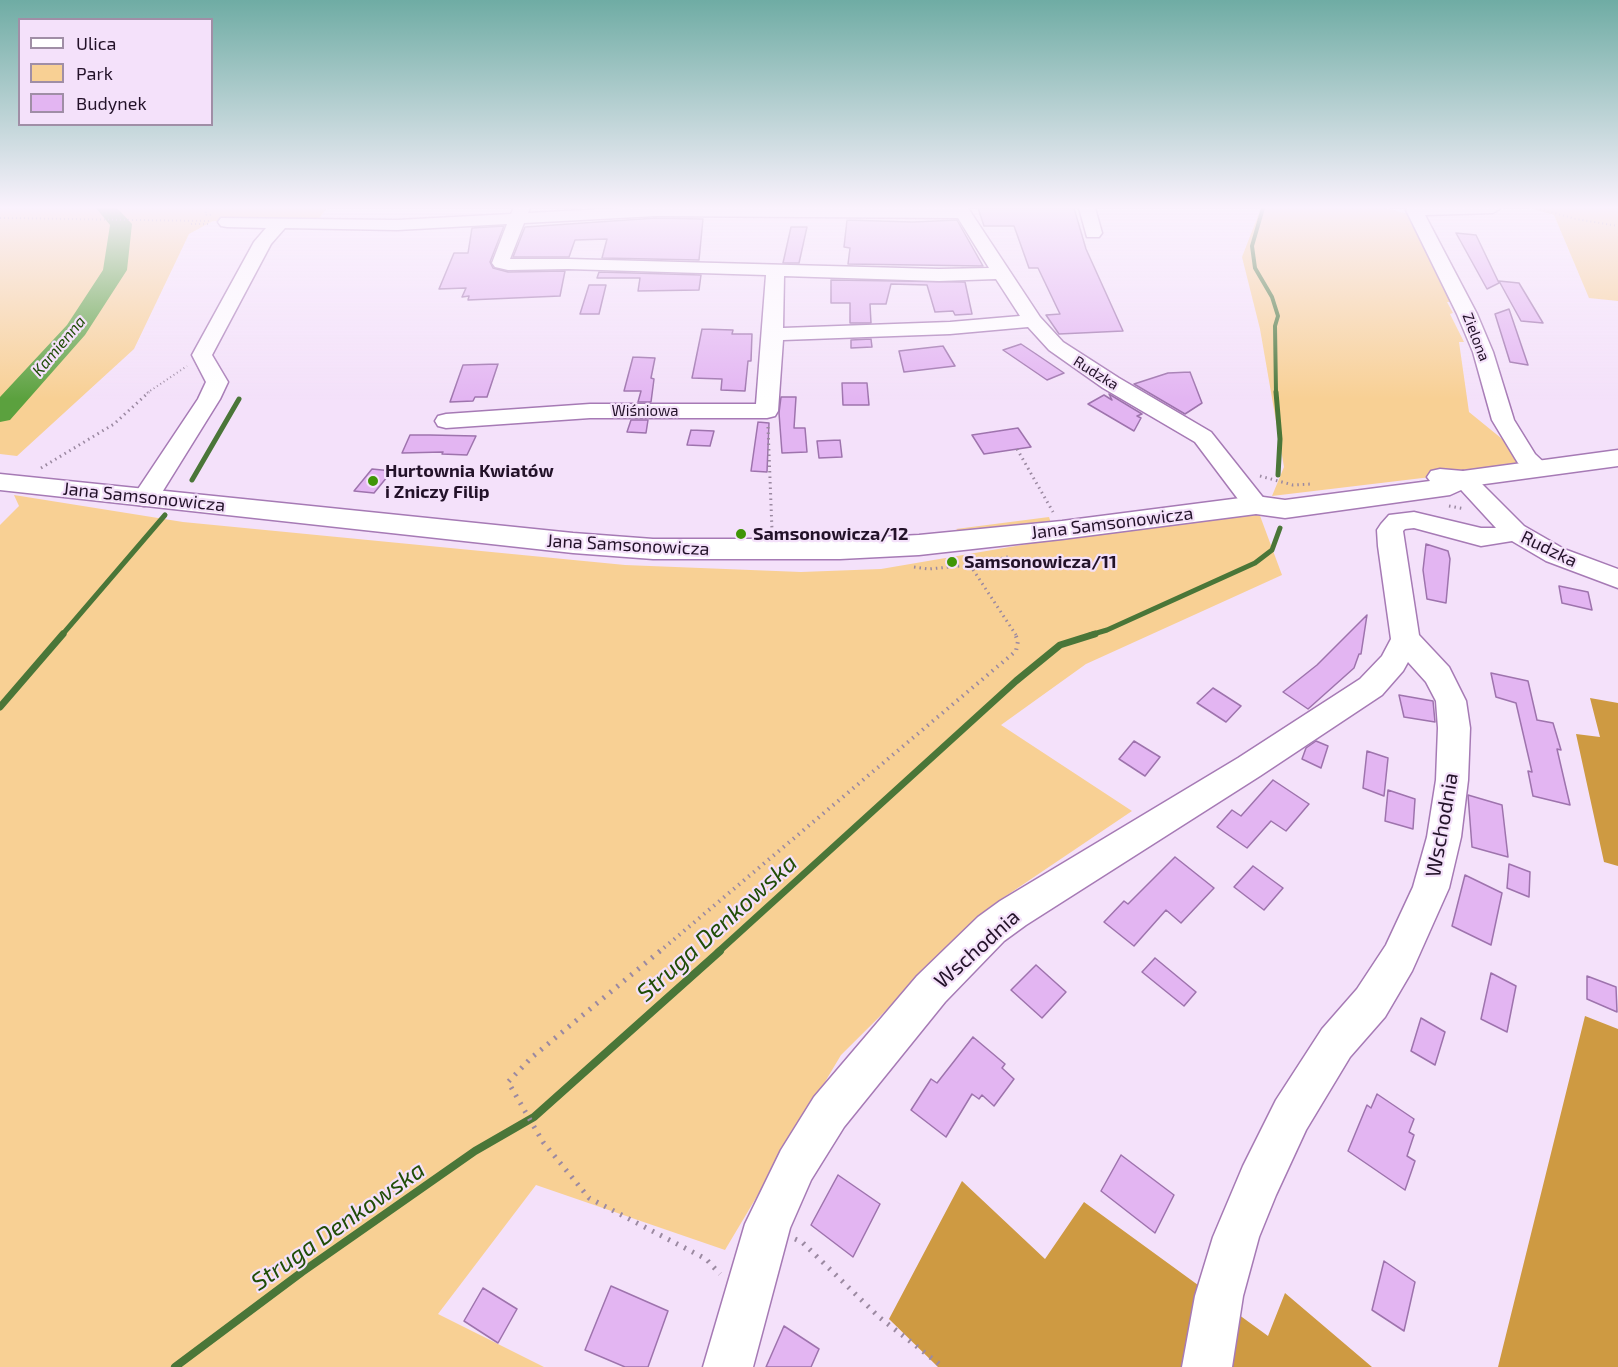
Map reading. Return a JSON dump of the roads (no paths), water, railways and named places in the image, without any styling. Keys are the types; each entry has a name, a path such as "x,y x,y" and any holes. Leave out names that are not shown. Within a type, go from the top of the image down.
{"main road":[{"name":"Jana Samsonowicza","path":"0,482 573,543 677,549 840,549 919,545 1256,506 1295,508 1450,487 1463,479 1618,458"}],"street":[{"path":"144,498 209,399 217,382 202,355 247,272"},
{"path":"775,272 773,334 950,328 1033,321"},
{"path":"851,272 939,275 1003,273"},
{"name":"Zielona","path":"1445,272 1483,352 1503,420 1526,458 1539,469"},
{"name":"Rudzka","path":"1003,273 1033,321 1056,346 1080,364 1203,438 1214,449 1256,506"},
{"name":"Wiśniowa","path":"446,421 590,411 767,411 773,334"},
{"name":"Rudzka","path":"1463,479 1515,532 1555,555 1618,579"},
{"path":"1405,639 1390,546 1390,530 1394,524 1398,521 1414,520 1481,537 1515,532"},
{"name":"Wschodnia","path":"728,1367 768,1224 796,1165 829,1112 931,989 991,929 1013,913 1250,767 1371,687 1394,663 1405,639 1438,675 1450,701 1454,728 1452,780 1443,837 1431,888 1399,958 1371,1003 1336,1043 1291,1115 1236,1237 1219,1296 1207,1367"}],"waterway":[{"name":"Kamienna","path":"0,414 76,330 114,272"},
{"name":"Struga Denkowska","path":"1257,272 1272,297 1278,316 1275,326 1276,393"},
{"name":"Struga Denkowska","path":"1276,392 1280,439 1278,475"},
{"path":"192,480 239,399"},
{"path":"62,635 165,515"},
{"name":"Struga Denkowska","path":"1090,635 1107,630 1255,563 1272,550 1280,528"},
{"path":"0,707 63,634"},
{"name":"Struga Denkowska","path":"718,952 1016,681 1060,645 1095,634"},
{"name":"Struga Denkowska","path":"175,1367 302,1272 475,1151 534,1117 720,951"}],"place":[{"name":"Hurtownia Kwiatów i Zniczy Filip","path":"373,481"},
{"name":"Samsonowicza/12","path":"741,534"},
{"name":"Samsonowicza/11","path":"952,562"}]}
